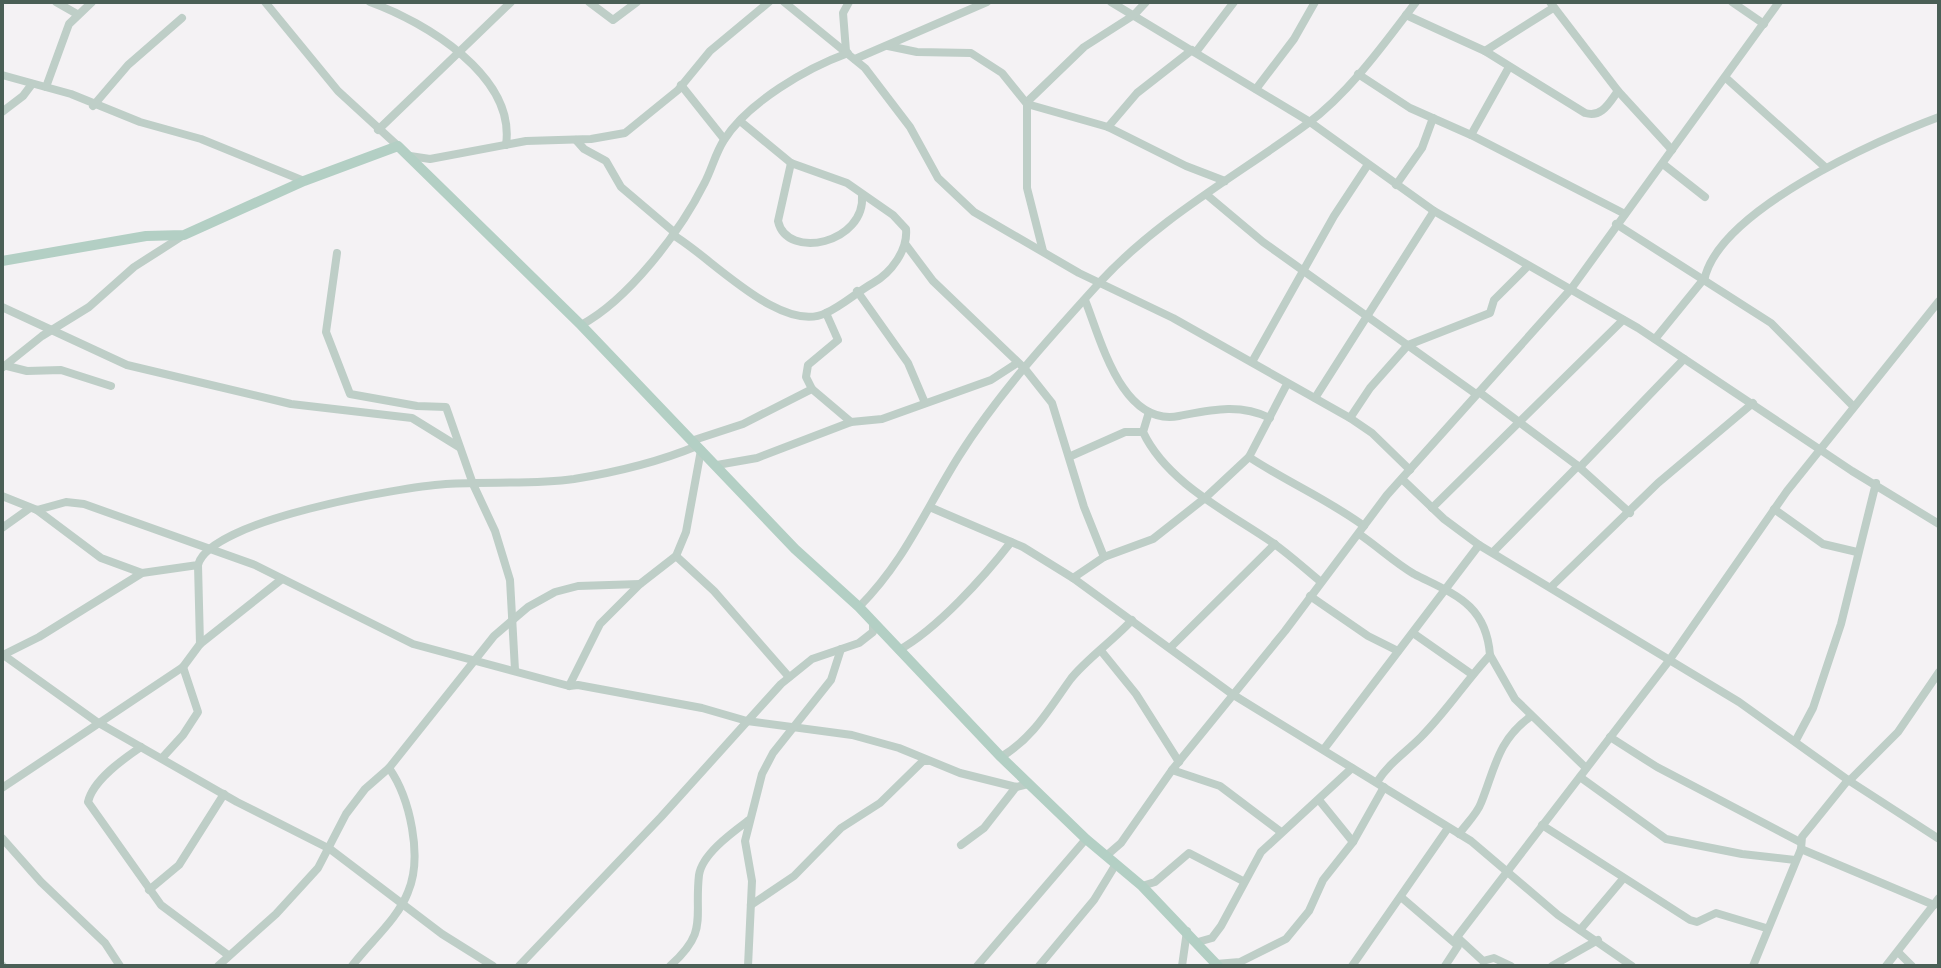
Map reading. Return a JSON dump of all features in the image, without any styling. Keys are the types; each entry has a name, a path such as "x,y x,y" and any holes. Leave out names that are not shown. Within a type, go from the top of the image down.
{"main road":[{"path":"2,261 146,236 184,235 304,181 398,146 581,325 795,549 859,607 1001,757 1086,839 1142,886 1217,965"}],"street":[{"path":"56,2 77,14"},
{"path":"46,87 55,55 77,14 92,2"},
{"path":"265,2 338,91 398,146"},
{"path":"370,2 396,10 461,52 506,113 506,145"},
{"path":"378,130 511,2"},
{"path":"589,2 615,20 637,2"},
{"path":"410,156 430,159 506,145 625,133 681,85 710,51 769,2"},
{"path":"784,2 850,54 889,96 950,192 974,212 1350,418 1377,437 1410,470"},
{"path":"849,2 843,13 850,54"},
{"path":"581,325 601,314 623,293 673,234 705,183 713,157 724,139 772,93 850,54 888,46 908,34 987,2"},
{"path":"1111,2 1310,122 1367,166 1434,211 1655,339 1939,524"},
{"path":"1043,251 1027,188 1027,103 1084,47 1134,15 1146,2"},
{"path":"1108,127 1137,93 1194,51 1234,2"},
{"path":"1256,89 1294,39 1315,2"},
{"path":"859,607 888,578 932,508 960,454 1021,366 1132,250 1310,122 1358,74 1416,2"},
{"path":"1732,2 1764,24"},
{"path":"1106,856 1121,843 1172,770 1402,479 1571,289 1779,2"},
{"path":"1485,51 1552,5 1618,91 1672,150"},
{"path":"1406,15 1485,51 1590,115 1602,112 1618,91"},
{"path":"93,106 128,65 182,18"},
{"path":"888,46 917,52 971,53 1002,73 1027,103 1108,127 1186,166 1225,181"},
{"path":"1471,135 1509,67"},
{"path":"1358,74 1399,102 1471,135 1625,214"},
{"path":"2,75 71,94 93,106 201,139 304,181"},
{"path":"1726,78 1825,167"},
{"path":"2,112 23,96 32,84"},
{"path":"681,85 724,139"},
{"path":"1655,339 1704,281 1707,264 1751,218 1825,167 1939,117"},
{"path":"1396,185 1422,148 1433,118"},
{"path":"576,140 584,149 606,161 621,187 673,234 711,260 762,302 795,314 826,313 888,271 906,245 906,229 901,222 847,183 791,163 740,121"},
{"path":"791,163 778,221 779,228 792,237 813,243 848,231 861,211 862,195"},
{"path":"1663,164 1705,197"},
{"path":"1252,362 1303,270 1367,166"},
{"path":"1207,195 1366,316 1522,422 1579,466 1630,513"},
{"path":"1315,398 1434,211"},
{"path":"1616,224 1771,323 1853,406"},
{"path":"4,367 52,329 89,307 134,267 184,235"},
{"path":"906,245 933,281 1021,366 1052,403 1071,456 1084,507 1104,557"},
{"path":"337,253 326,332 350,394 417,406 446,407 473,484 499,543 510,580 515,670"},
{"path":"1350,418 1370,388 1408,345 1490,313 1494,300 1528,266"},
{"path":"857,291 908,363 925,403"},
{"path":"1085,300 1126,392 1149,412 1176,417 1221,408 1255,411 1270,418"},
{"path":"1445,966 1457,942 1542,825 1668,662 1820,447 1939,301"},
{"path":"2,307 52,329 76,344 164,377 291,404 412,418 459,447"},
{"path":"826,313 838,340 808,365 806,377 812,389 851,422"},
{"path":"1432,508 1623,320"},
{"path":"1493,552 1684,359"},
{"path":"717,465 757,458 851,422 882,419 1021,366"},
{"path":"4,367 27,371 61,370 111,386"},
{"path":"1073,578 1104,557 1153,539 1205,498 1249,457 1287,384"},
{"path":"200,644 198,565 206,550 232,533 308,509 422,488 537,483 650,465 812,389"},
{"path":"1551,587 1658,483 1753,403"},
{"path":"1149,412 1143,432 1160,459 1205,498 1275,544 1321,582"},
{"path":"1071,456 1125,432 1143,432"},
{"path":"569,686 600,624 640,584 676,556 686,532 696,445"},
{"path":"1249,457 1323,497 1411,572 1447,588 1481,621 1490,655 1509,691 1530,717 1586,768"},
{"path":"1402,479 1432,508 1479,545 1796,740 1848,781 1939,839"},
{"path":"1796,740 1813,708 1839,633 1876,483"},
{"path":"2,496 33,509 101,558 142,573"},
{"path":"2,528 33,509 75,501 255,565 413,644 569,686 578,685 702,708 747,721 792,729 852,735 960,773 1016,787 1028,784"},
{"path":"932,508 1011,542 1073,578 1232,694 1459,834 1580,930 1632,966"},
{"path":"1774,509 1823,544 1857,552"},
{"path":"899,650 916,640 977,582 1011,542"},
{"path":"1171,647 1275,544"},
{"path":"1324,749 1479,545"},
{"path":"676,556 714,591 789,677"},
{"path":"198,565 142,573 39,637 2,655 97,722 224,794 330,849 401,904 493,966"},
{"path":"2,788 183,667 200,644 282,579"},
{"path":"218,966 276,914 330,849 346,814 369,783 389,768 473,658 514,618 545,596 566,588 640,584"},
{"path":"1310,596 1368,636 1398,651"},
{"path":"1001,757 1022,744 1058,701 1071,678 1102,652 1132,620"},
{"path":"519,966 789,677 820,655 859,643 873,632 873,622"},
{"path":"1413,633 1470,673"},
{"path":"748,966 750,853 745,841 762,774 792,729 831,680 841,649"},
{"path":"1102,652 1136,694 1179,762"},
{"path":"1217,965 1248,959 1286,939 1309,911 1327,873 1353,842 1388,765 1422,737 1470,673 1490,655"},
{"path":"163,757 198,712 183,667"},
{"path":"1753,966 1800,846 1848,781 1898,732 1939,672"},
{"path":"1459,834 1480,805 1497,754 1515,728 1530,717"},
{"path":"1610,737 1657,767 1800,846 1936,901 1886,966"},
{"path":"141,747 119,762 90,794 88,802 149,890 184,926 228,955"},
{"path":"751,905 794,876 841,828 880,803 923,761 931,761"},
{"path":"352,966 401,904 413,874 410,819 402,787 389,768"},
{"path":"1198,942 1212,938 1221,926 1242,893 1243,881 1261,852 1352,768"},
{"path":"1172,770 1220,786 1281,832"},
{"path":"1580,777 1666,839 1742,854 1795,860"},
{"path":"961,845 984,828 1016,787"},
{"path":"149,890 179,865 224,794"},
{"path":"1319,800 1353,842"},
{"path":"670,966 687,949 696,933 699,876 705,864 750,820"},
{"path":"1542,825 1622,880 1690,920 1697,922 1716,913 1766,928"},
{"path":"1352,966 1448,828"},
{"path":"2,838 41,882 105,943 120,966"},
{"path":"977,966 1086,839"},
{"path":"1142,886 1155,882 1189,853 1243,881"},
{"path":"1039,966 1094,900 1116,864"},
{"path":"1580,930 1622,880"},
{"path":"1401,897 1483,961 1494,958 1511,966"},
{"path":"1182,966 1187,930"},
{"path":"1552,966 1598,940"},
{"path":"1899,953 1912,966"}]}
